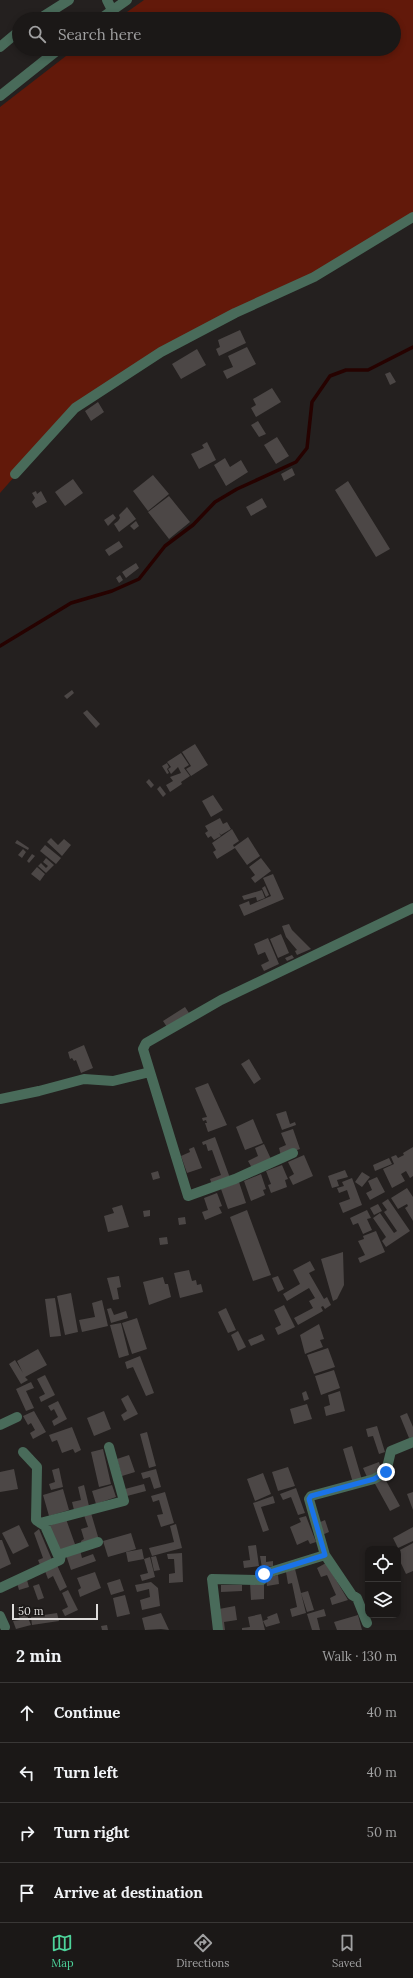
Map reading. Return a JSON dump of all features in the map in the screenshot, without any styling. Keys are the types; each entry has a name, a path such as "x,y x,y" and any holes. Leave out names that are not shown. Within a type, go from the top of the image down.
{"street":[{"path":"50,12 69,0"},
{"path":"107,0 112,10"},
{"path":"109,12 126,0"},
{"path":"0,47 12,37"},
{"path":"0,96 50,56"},
{"path":"15,474 75,408 161,352 235,313 314,277 413,217"},
{"path":"293,1153 235,1179 188,1196 143,1049 146,1043 221,1000 413,908"},
{"path":"0,1099 84,1079 113,1080 150,1072"},
{"path":"0,1425 16,1417"},
{"path":"367,1623 357,1598 352,1595 325,1555 309,1499 311,1496 374,1479 386,1472 391,1451 413,1442"},
{"path":"40,1523 124,1501 109,1448"},
{"path":"23,1452 37,1467 36,1520 45,1526 60,1560"},
{"path":"60,1560 61,1554 98,1542"},
{"path":"218,1630 212,1579 262,1580 264,1574 325,1555"},
{"path":"0,1588 60,1560"},
{"path":"0,1616 5,1627"}],"shaded area":[{"path":"144,0 413,0 413,217 314,277 235,313 75,408 0,493 0,107 66,56 401,56 401,12 127,12"}],"building":[{"path":"240,330 246,343 219,356 216,349 220,347 218,340"},
{"path":"247,347 256,364 227,379 223,371 233,367 228,356"},
{"path":"197,349 206,365 181,379 172,364"},
{"path":"390,372 396,382 390,385 385,374"},
{"path":"272,388 281,402 256,417 251,408 256,405 253,399"},
{"path":"98,402 104,412 91,421 85,411"},
{"path":"258,421 266,434 259,437 251,425"},
{"path":"277,437 289,456 276,464 264,445"},
{"path":"207,442 216,460 199,469 191,454 204,448 202,445"},
{"path":"225,458 230,467 241,460 248,472 226,486 214,465"},
{"path":"292,468 295,475 284,481 281,474"},
{"path":"153,475 169,494 148,511 133,491"},
{"path":"73,479 83,493 65,506 55,492"},
{"path":"348,481 390,549 376,557 335,490"},
{"path":"36,491 37,494 41,491 47,502 36,508 32,502 35,498 32,493"},
{"path":"169,496 190,522 169,539 148,512"},
{"path":"262,498 267,507 251,516 246,507"},
{"path":"127,507 136,519 119,532 114,524 120,518 119,515"},
{"path":"113,514 116,518 108,526 104,520"},
{"path":"136,521 139,526 134,530 130,526"},
{"path":"119,541 123,547 109,556 105,550"},
{"path":"136,563 139,568 126,578 122,572"},
{"path":"120,575 123,580 119,583 116,578"},
{"path":"72,690 74,693 67,699 64,696"},
{"path":"87,710 100,724 96,728 83,713"},
{"path":"195,744 208,765 191,776 186,769 191,766 182,752"},
{"path":"181,753 189,765 184,768 190,776 181,782 182,784 170,792 166,785 173,781 170,777 181,773 178,767 171,774 168,769 171,767 167,762"},
{"path":"167,763 169,773 167,774 162,766"},
{"path":"149,779 154,785 151,788 146,782"},
{"path":"160,786 166,794 163,797 157,789"},
{"path":"213,795 223,810 211,817 202,801"},
{"path":"220,818 223,824 227,822 231,829 221,835 219,833 221,836 214,840 211,836 208,838 205,833 208,831 205,826"},
{"path":"232,829 239,841 233,845 234,847 248,837 260,856 247,865 235,848 217,859 213,852 216,850 212,843"},
{"path":"51,838 58,845 64,839 71,845 62,856 47,842"},
{"path":"17,840 29,848 28,850 15,843"},
{"path":"45,845 61,858 56,864 40,851"},
{"path":"23,849 26,852 22,858 18,855"},
{"path":"32,854 35,856 29,863 27,861"},
{"path":"46,858 54,865 46,873 38,866 41,863 46,868 48,866 43,862"},
{"path":"261,858 271,871 255,883 251,878 255,875 249,867"},
{"path":"37,867 45,874 40,881 31,874"},
{"path":"273,874 284,899 244,916 239,905 249,901 250,905 271,896 263,878"},
{"path":"265,886 269,895 266,897 262,888"},
{"path":"262,890 265,898 257,901 256,897 244,900 242,896"},
{"path":"289,924 292,930 311,949 297,955 295,951 297,950 286,937 282,926"},
{"path":"281,934 289,953 278,958 270,939"},
{"path":"268,938 279,964 264,971 261,965 269,961 265,952 258,955 254,944"},
{"path":"292,955 294,958 287,961 285,958"},
{"path":"185,1007 189,1013 167,1027 163,1021"},
{"path":"84,1045 93,1068 81,1073 76,1060 74,1061 72,1058 70,1059 68,1052"},
{"path":"249,1059 261,1079 254,1084 241,1064"},
{"path":"208,1083 227,1125 208,1132 205,1123 207,1123 206,1120 203,1121 202,1118 207,1117 195,1088"},
{"path":"286,1111 290,1124 295,1122 296,1125 282,1130 276,1114"},
{"path":"253,1119 263,1143 245,1150 236,1127"},
{"path":"293,1129 300,1149 281,1156 279,1148 286,1145 281,1133"},
{"path":"215,1137 230,1178 212,1185 210,1179 221,1175 212,1150 208,1151 206,1144 203,1145 202,1142"},
{"path":"264,1144 271,1159 252,1168 248,1161 258,1156 255,1148"},
{"path":"194,1147 202,1168 187,1173 181,1156 190,1152 189,1149"},
{"path":"413,1147 413,1176 410,1178 406,1171 401,1174 405,1181 392,1188 383,1169 394,1164 391,1157 396,1155 398,1158"},
{"path":"304,1155 313,1176 293,1185 289,1177 294,1174 288,1162"},
{"path":"389,1158 392,1164 375,1171 373,1165"},
{"path":"282,1165 288,1179 285,1180 287,1187 271,1193 268,1185 271,1184 266,1171"},
{"path":"345,1170 348,1177 337,1180 339,1186 332,1188 328,1176"},
{"path":"158,1171 160,1178 153,1180 151,1173"},
{"path":"362,1172 370,1177 362,1187 355,1182"},
{"path":"261,1174 266,1189 263,1190 265,1195 251,1201 244,1181"},
{"path":"377,1177 385,1192 370,1200 366,1193 372,1190 368,1181"},
{"path":"352,1178 362,1205 343,1213 339,1203 350,1199 347,1190 339,1193 337,1188 344,1186 342,1182"},
{"path":"239,1182 246,1203 228,1209 221,1189"},
{"path":"407,1188 413,1197 413,1221 405,1208 408,1206 407,1204 398,1209 391,1198"},
{"path":"217,1193 222,1206 219,1207 222,1213 205,1220 202,1212 208,1210 204,1198"},
{"path":"388,1199 410,1231 386,1247 382,1241 386,1237 373,1218 380,1213 394,1233 397,1231 384,1212 387,1210 382,1203"},
{"path":"378,1204 382,1211 374,1215 370,1208"},
{"path":"122,1205 129,1227 108,1232 104,1216 114,1213 112,1208"},
{"path":"150,1210 150,1216 144,1217 143,1211"},
{"path":"247,1210 271,1275 253,1281 230,1217"},
{"path":"367,1210 371,1218 367,1219 372,1230 363,1234 358,1223 353,1225 350,1218"},
{"path":"185,1217 186,1224 179,1225 178,1218"},
{"path":"376,1231 385,1252 360,1263 358,1258 365,1255 358,1241 364,1239 363,1236"},
{"path":"167,1237 168,1244 160,1245 159,1238"},
{"path":"343,1252 344,1285 337,1299 333,1301 321,1259"},
{"path":"310,1261 315,1270 309,1273 324,1299 327,1297 331,1305 325,1309 323,1306 321,1307 323,1311 298,1325 294,1318 313,1308 309,1301 315,1298 309,1288 287,1301 283,1294 300,1284 293,1270"},
{"path":"189,1270 192,1281 196,1280 197,1285 201,1284 203,1292 180,1298 174,1273"},
{"path":"119,1276 121,1287 117,1288 119,1299 113,1300 107,1278"},
{"path":"278,1276 284,1289 278,1292 272,1278"},
{"path":"163,1277 165,1284 168,1284 171,1297 149,1305 143,1282"},
{"path":"71,1293 78,1332 65,1335 57,1296"},
{"path":"55,1298 61,1336 50,1337 45,1299"},
{"path":"102,1300 108,1326 82,1332 79,1320 95,1317 92,1303"},
{"path":"284,1305 295,1327 278,1335 275,1328 281,1325 274,1310"},
{"path":"111,1308 114,1315 126,1311 128,1318 111,1323 107,1309"},
{"path":"226,1308 236,1330 228,1333 218,1312"},
{"path":"137,1318 147,1349 132,1354 122,1323"},
{"path":"121,1323 129,1355 119,1358 110,1325"},
{"path":"319,1324 324,1339 320,1340 323,1347 305,1354 300,1335"},
{"path":"238,1331 246,1347 238,1351 231,1335"},
{"path":"262,1334 265,1340 251,1346 248,1340"},
{"path":"328,1348 335,1367 314,1374 307,1355"},
{"path":"38,1349 47,1365 25,1377 28,1380 21,1384 9,1364 15,1360 23,1373 17,1361"},
{"path":"140,1356 154,1393 146,1396 133,1367 127,1369 125,1362"},
{"path":"334,1370 340,1388 321,1395 315,1376"},
{"path":"45,1375 55,1395 41,1402 39,1397 45,1394 37,1379"},
{"path":"31,1382 34,1388 26,1391 34,1408 26,1411 16,1389"},
{"path":"306,1391 309,1399 304,1401 302,1393"},
{"path":"340,1391 345,1411 326,1416 324,1407 330,1405 328,1395"},
{"path":"128,1395 138,1414 124,1421 121,1415 127,1411 121,1399"},
{"path":"58,1401 67,1419 54,1426 52,1421 58,1417 54,1409 51,1411 48,1406"},
{"path":"307,1404 312,1419 294,1424 290,1409"},
{"path":"34,1411 46,1432 33,1439 30,1433 35,1430 31,1423 28,1425 23,1416"},
{"path":"104,1411 111,1429 94,1436 87,1418"},
{"path":"407,1413 413,1427 413,1437 409,1438 400,1416"},
{"path":"377,1426 385,1452 379,1454 373,1436 368,1437 366,1429"},
{"path":"72,1427 81,1450 75,1453 73,1449 62,1453 57,1440 52,1442 49,1435"},
{"path":"147,1432 156,1466 149,1468 140,1434"},
{"path":"352,1446 362,1480 353,1483 343,1449"},
{"path":"103,1449 111,1484 99,1487 91,1452"},
{"path":"129,1455 135,1472 122,1476 117,1459"},
{"path":"379,1462 382,1471 367,1477 363,1468"},
{"path":"288,1467 295,1486 278,1491 272,1472"},
{"path":"59,1468 63,1487 51,1490 49,1484 55,1482 52,1470"},
{"path":"14,1469 18,1489 0,1492 0,1472"},
{"path":"156,1469 161,1487 154,1489 150,1477 143,1479 141,1473"},
{"path":"263,1473 271,1494 255,1501 247,1479"},
{"path":"384,1477 400,1506 390,1511 374,1482"},
{"path":"144,1484 146,1491 127,1496 125,1489"},
{"path":"84,1485 89,1506 74,1510 72,1502 81,1500 78,1487"},
{"path":"112,1485 116,1497 96,1504 92,1491"},
{"path":"296,1488 305,1513 298,1515 291,1497 283,1500 280,1494"},
{"path":"63,1489 69,1510 49,1516 43,1495"},
{"path":"165,1492 174,1523 161,1527 157,1515 163,1514 159,1500 153,1502 151,1496"},
{"path":"413,1492 413,1510 407,1494"},
{"path":"273,1496 275,1503 261,1507 269,1530 263,1532 253,1503"},
{"path":"91,1513 99,1540 82,1546 81,1541 84,1539 81,1529 88,1527 84,1515"},
{"path":"306,1516 316,1542 310,1544 308,1540 297,1545 290,1527 301,1522 299,1518"},
{"path":"66,1519 76,1547 59,1554 49,1526"},
{"path":"325,1520 329,1532 322,1535 318,1523"},
{"path":"176,1524 182,1548 152,1556 149,1548 174,1542 170,1526"},
{"path":"19,1525 29,1546 13,1554 2,1533"},
{"path":"413,1527 413,1541 401,1547 397,1546 393,1538"},
{"path":"39,1529 52,1560 40,1565 38,1560 43,1558 34,1533"},
{"path":"131,1533 136,1549 108,1557 103,1541"},
{"path":"0,1540 2,1540 11,1564 0,1569"},
{"path":"413,1543 413,1571 406,1574 401,1563 401,1549"},
{"path":"256,1545 259,1566 244,1568 243,1561 250,1560 248,1546"},
{"path":"142,1549 144,1559 128,1562 126,1552"},
{"path":"80,1550 82,1558 93,1554 96,1561 71,1570 66,1555"},
{"path":"182,1553 183,1582 169,1583 169,1574 175,1573 174,1559 168,1559 167,1554"},
{"path":"156,1556 160,1570 154,1571 151,1557"},
{"path":"260,1556 266,1556 266,1562 273,1561 273,1566 262,1568"},
{"path":"150,1557 155,1577 142,1581 140,1575 148,1573 144,1559"},
{"path":"326,1563 348,1600 332,1605 330,1598 336,1595 327,1575 321,1577 317,1568"},
{"path":"57,1565 67,1587 60,1591 53,1576 48,1579 45,1571"},
{"path":"295,1569 306,1613 292,1617 290,1609 297,1607 292,1583 288,1584 286,1572"},
{"path":"95,1572 101,1588 80,1597 78,1590 81,1588 77,1578"},
{"path":"278,1575 279,1584 267,1586 266,1578"},
{"path":"120,1579 124,1591 111,1595 107,1583"},
{"path":"27,1580 29,1587 19,1590 17,1583"},
{"path":"151,1582 158,1588 160,1606 142,1610 140,1600 150,1597 149,1589 137,1592 135,1585"},
{"path":"264,1582 264,1599 251,1600 250,1583"},
{"path":"39,1584 44,1598 38,1600 33,1586"},
{"path":"221,1585 242,1585 242,1591 221,1592"},
{"path":"68,1590 78,1610 65,1616 62,1610 68,1607 62,1593"},
{"path":"308,1591 314,1610 307,1612 301,1593"},
{"path":"125,1595 130,1614 117,1617 113,1598"},
{"path":"23,1605 31,1625 16,1629 13,1621 20,1620 17,1607"},
{"path":"235,1606 237,1620 224,1622 225,1630 220,1630 219,1609"},
{"path":"324,1609 326,1616 317,1618 320,1630 312,1630 307,1614"},
{"path":"57,1613 59,1621 32,1625 31,1617"},
{"path":"161,1613 169,1630 145,1630 142,1618"},
{"path":"277,1613 280,1623 266,1627 263,1621 268,1619 267,1617"},
{"path":"261,1614 265,1630 242,1630 242,1628 250,1627 248,1617"},
{"path":"358,1615 362,1630 337,1630 334,1622"},
{"path":"107,1625 108,1630 102,1630 101,1626"}],"waterway":[{"path":"0,646 71,603 112,591 139,579 165,546 193,525 215,502 237,489 296,462 307,448 312,402 330,376 346,370 368,370 413,347"}],"route":[{"path":"264,1574 325,1555 309,1499 311,1496 362,1483 374,1479 386,1472"}]}
